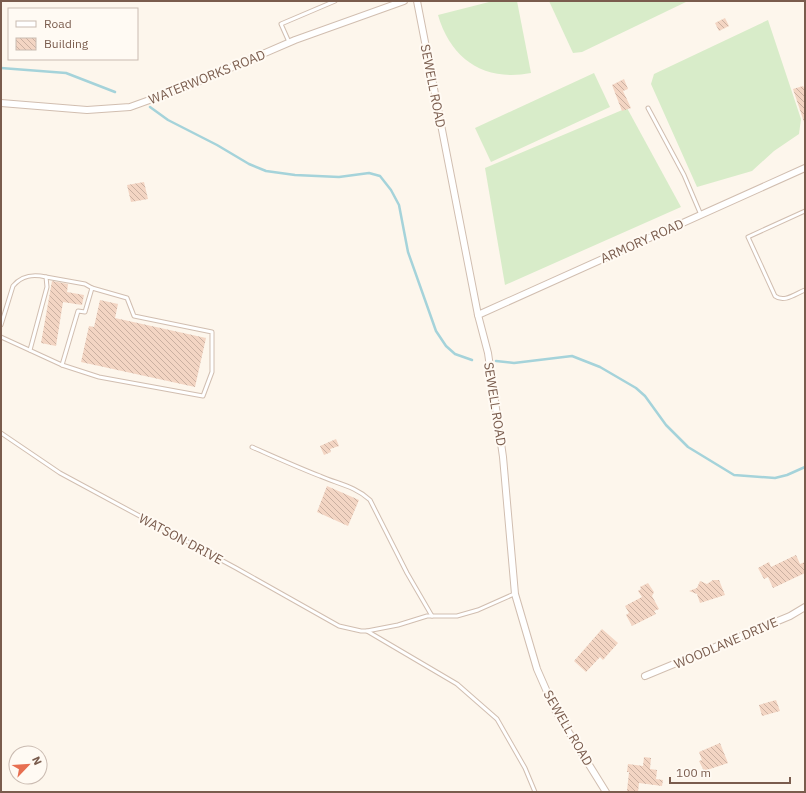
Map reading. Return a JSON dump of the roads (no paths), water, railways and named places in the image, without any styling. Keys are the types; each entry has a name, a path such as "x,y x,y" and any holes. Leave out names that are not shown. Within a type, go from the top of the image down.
{"street":[{"name":"WATERWORKS ROAD","path":"1,103 87,110 130,107 191,85 289,42 404,1"},
{"name":"SEWELL ROAD","path":"417,1 478,315 488,353 503,457 515,594 537,669 552,704 606,792"},
{"name":"ARMORY ROAD","path":"478,315 805,168"},
{"name":"WOODLANE DRIVE","path":"645,676 790,616 805,607"}],"lane":[{"path":"289,42 282,24 335,1"},
{"path":"648,108 684,175 701,215"},
{"path":"805,212 748,237 775,296 780,300 805,290"},
{"path":"1,325 13,286 27,276 35,274 85,284 92,288 127,298 134,316 212,332 212,372 203,396 99,377 62,365 1,337"},
{"path":"30,350 47,287 46,277"},
{"path":"62,365 78,311 85,312 92,288"},
{"name":"WATSON DRIVE","path":"1,433 60,473 339,626 367,631"},
{"path":"252,447 322,477 352,487 365,495 370,500 407,573 432,616"},
{"path":"367,631 432,616 450,618 470,613 515,594"},
{"path":"367,631 457,684 497,719 525,768 535,792"}],"waterway":[{"path":"1,68 66,73 115,92"},
{"path":"150,107 168,120 217,145 249,164 266,171 295,175 339,177 369,173 380,176 391,190 399,205 408,252 436,331 446,346 455,354 472,360"},
{"path":"496,361 514,363 572,356 600,367 636,388 645,396 666,425 688,447 734,475 775,478 787,475 805,467"}]}
